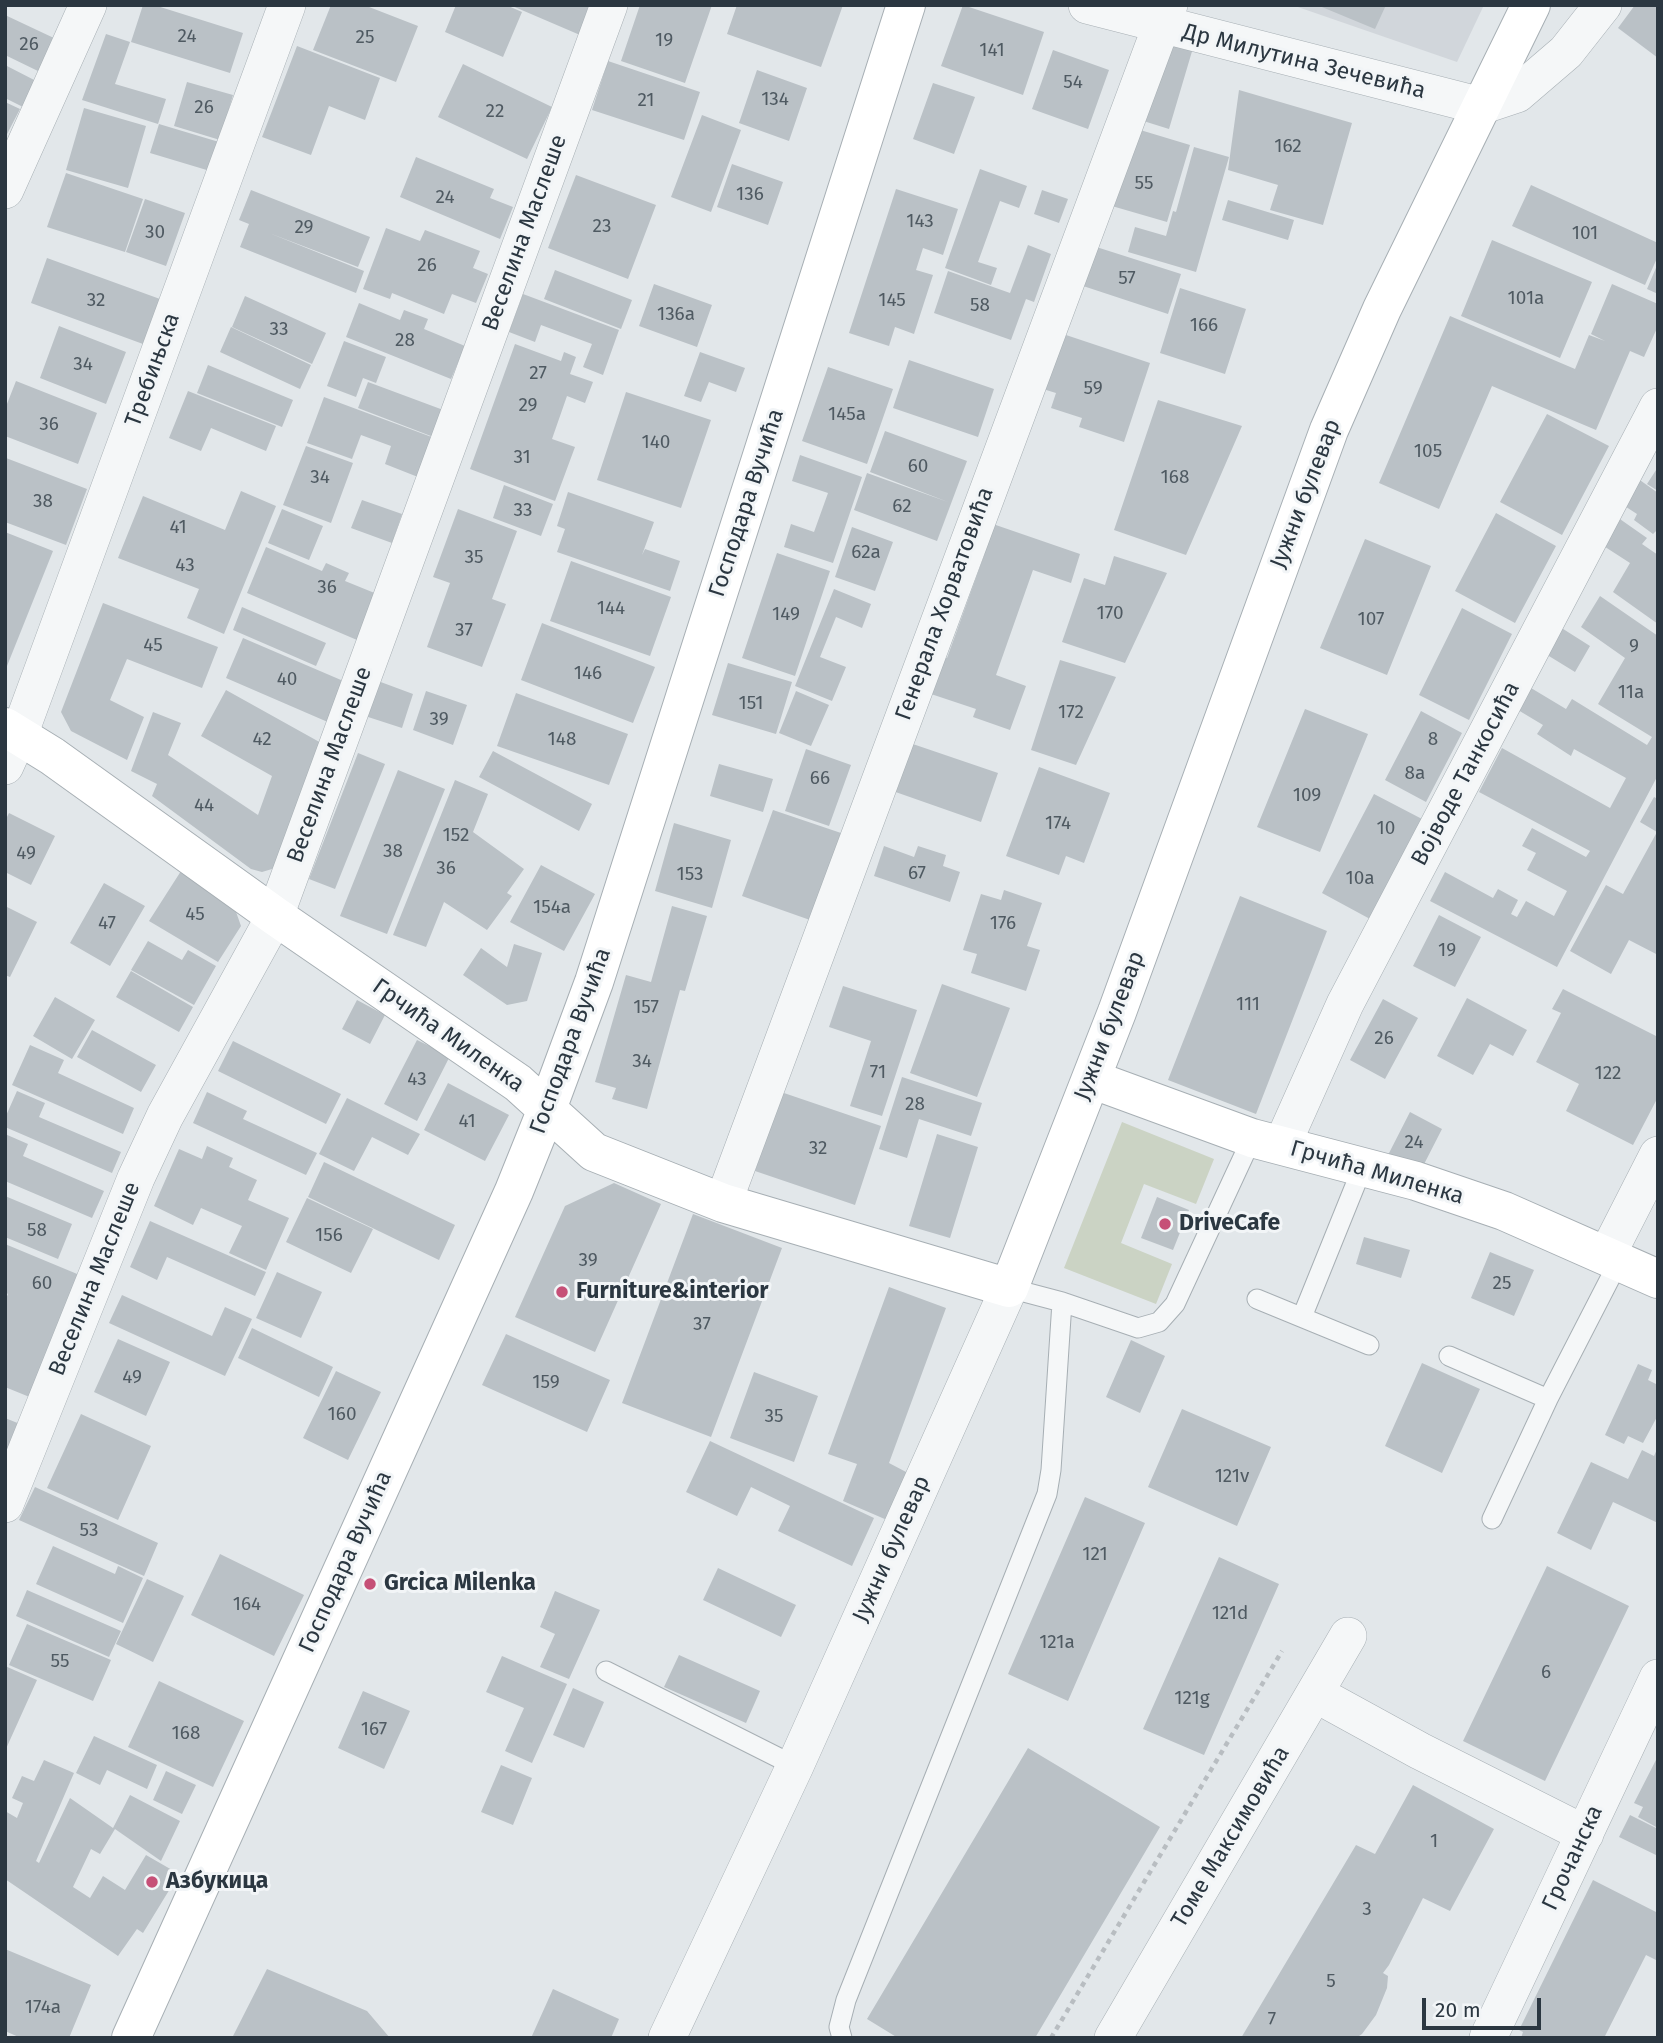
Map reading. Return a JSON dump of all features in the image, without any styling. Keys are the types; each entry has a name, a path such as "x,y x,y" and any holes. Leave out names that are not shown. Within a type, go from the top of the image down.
{"main road":[{"name":"Господара Вучића","path":"131,2038 508,1203 547,1110 594,982 906,5"},
{"name":"Јужни булевар","path":"1009,1288 1091,1079 1329,430 1382,309 1531,5"},
{"name":"Грчића Миленка","path":"10,743 275,916 489,1062 527,1090 594,1152 723,1203 1009,1288"},
{"name":"Грчића Миленка","path":"1091,1079 1267,1141 1416,1181 1504,1211 1658,1279"}],"street":[{"path":"5,190 88,5"},
{"name":"Требињска","path":"10,743 287,5"},
{"name":"Веселина Маслеше","path":"5,1504 136,1178 165,1116 275,916 609,5"},
{"name":"Др Милутина Зечевића","path":"1087,5 1165,15 1481,106"},
{"path":"1481,106 1517,94 1566,52 1603,5"},
{"name":"Генерала Хорватовића","path":"723,1203 1165,15"},
{"name":"Војводе Танкосића","path":"1267,1141 1345,1004 1658,407"},
{"path":"1613,1258 1658,1155"},
{"name":"Јужни булевар","path":"667,2038 795,1766 1009,1288"},
{"name":"Томе Максимовића","path":"1113,2038 1316,1695 1348,1636"},
{"name":"Грочанска","path":"1488,2038 1658,1678"},
{"path":"1316,1695 1585,1834"}],"lane":[{"path":"1009,1288 1062,1302 1138,1328 1159,1322 1175,1304 1267,1141"},
{"path":"1302,1317 1363,1166"},
{"path":"1492,1519 1613,1258"},
{"path":"1257,1299 1369,1345"},
{"path":"842,2038 839,2027 846,2000 1048,1494 1062,1302"},
{"path":"1449,1356 1548,1399"},
{"path":"606,1671 795,1766"}],"path":[{"path":"1051,2038 1282,1651"}],"shaded area":[{"path":"1292,5 1484,5 1457,62"}],"green space":[{"path":"1122,1122 1214,1159 1196,1204 1144,1184 1121,1243 1172,1264 1156,1304 1064,1268"}],"building":[{"path":"143,5 154,5 243,33 230,73 131,42"},
{"path":"331,5 364,5 418,26 396,82 313,50"},
{"path":"456,5 506,5 522,12 503,57 445,32"},
{"path":"510,5 593,5 580,35"},
{"path":"640,5 712,5 685,83 621,61"},
{"path":"737,5 843,5 821,67 727,34"},
{"path":"963,5 1044,32 1023,95 941,66"},
{"path":"1317,5 1386,5 1375,29"},
{"path":"1635,5 1658,5 1658,58 1618,28"},
{"path":"5,15 56,39 40,72 5,55"},
{"path":"106,34 130,42 115,84 166,99 158,124 82,100"},
{"path":"1161,39 1193,48 1169,129 1137,119"},
{"path":"297,46 380,78 365,120 329,106 311,155 262,137"},
{"path":"1053,50 1109,70 1088,129 1032,109"},
{"path":"608,61 700,92 684,140 592,110"},
{"path":"463,64 552,107 527,159 438,117"},
{"path":"5,65 40,83 27,109 5,98"},
{"path":"757,70 807,88 789,141 739,123"},
{"path":"187,82 233,95 220,140 174,126"},
{"path":"933,83 975,97 954,154 913,139"},
{"path":"1239,90 1352,123 1323,225 1270,210 1278,185 1228,170"},
{"path":"5,102 20,109 5,138"},
{"path":"84,108 146,126 128,188 66,170"},
{"path":"702,115 741,130 711,212 671,197"},
{"path":"159,124 219,142 210,171 150,153"},
{"path":"1127,126 1190,145 1167,222 1105,204"},
{"path":"1194,147 1229,157 1196,272 1128,252 1135,227 1166,236 1173,211 1176,212"},
{"path":"416,157 494,189 490,198 513,207 500,239 400,197"},
{"path":"732,164 783,182 768,225 717,207"},
{"path":"980,169 1027,186 1019,208 1000,201 978,262 997,268 991,285 945,268"},
{"path":"66,173 143,199 125,252 47,227"},
{"path":"576,175 656,205 628,279 548,248"},
{"path":"1531,185 1658,243 1658,256 1645,285 1512,226"},
{"path":"896,189 958,209 943,255 923,248 916,270 933,275 914,334 895,327 889,346 849,333"},
{"path":"251,190 370,237 358,267 269,233 364,271 356,293 240,247 249,224 239,220"},
{"path":"1042,190 1068,199 1059,223 1034,214"},
{"path":"145,199 185,213 166,266 126,252"},
{"path":"1228,200 1294,220 1288,240 1222,220"},
{"path":"386,228 420,241 425,230 480,251 473,268 488,274 476,303 452,294 444,314 392,293 390,299 363,289"},
{"path":"1492,240 1592,282 1560,358 1461,316"},
{"path":"1087,244 1181,274 1168,314 1074,283"},
{"path":"1028,245 1051,254 1034,302 1026,299 1011,340 934,313 948,271 1010,293"},
{"path":"47,258 160,299 143,344 31,303"},
{"path":"1658,263 1658,294 1647,289"},
{"path":"555,270 632,300 621,329 544,299"},
{"path":"654,284 712,305 697,347 639,326"},
{"path":"1612,284 1658,304 1658,326 1644,357 1630,351 1596,430 1492,386 1439,509 1379,483 1450,316 1575,369 1589,335 1605,341 1591,334"},
{"path":"1180,288 1246,309 1225,374 1160,353"},
{"path":"523,294 619,330 603,375 583,367 592,344 541,325 535,342 509,332"},
{"path":"245,296 326,333 312,364 232,327"},
{"path":"359,303 400,320 404,310 428,319 424,329 465,346 451,379 346,337"},
{"path":"59,326 126,352 106,404 40,378"},
{"path":"231,327 311,365 300,389 220,352"},
{"path":"1051,330 1150,363 1124,442 1079,427 1082,418 1051,408 1056,393 1033,386"},
{"path":"344,341 386,357 376,383 363,378 356,397 327,386"},
{"path":"515,344 561,361 564,352 576,357 570,374 593,382 585,403 567,396 552,439 575,447 555,501 470,469"},
{"path":"700,352 745,368 736,392 709,382 701,402 684,396"},
{"path":"909,360 994,389 978,437 893,408"},
{"path":"208,365 293,400 282,427 197,393"},
{"path":"828,367 893,389 867,464 802,441"},
{"path":"16,381 97,413 78,464 5,436 5,409"},
{"path":"368,382 446,411 436,438 358,408"},
{"path":"188,391 276,426 266,451 211,428 201,451 169,438"},
{"path":"626,392 711,420 681,508 597,480"},
{"path":"324,397 437,439 423,479 385,464 391,446 361,435 352,459 307,443"},
{"path":"1158,400 1242,426 1186,555 1114,530"},
{"path":"1547,414 1609,446 1562,535 1500,502"},
{"path":"885,431 967,461 937,541 854,510 867,473 948,502 870,472"},
{"path":"306,446 353,463 331,523 283,505"},
{"path":"800,455 862,477 833,563 784,547 791,524 814,532 828,493 792,481"},
{"path":"6,458 87,489 66,545 5,522"},
{"path":"1658,467 1658,491 1647,484"},
{"path":"1637,478 1658,493 1658,529 1653,534 1634,520 1637,514 1620,503"},
{"path":"504,485 553,504 541,536 493,518"},
{"path":"241,491 276,506 224,634 187,618 199,589 118,558 143,496 225,530"},
{"path":"568,492 654,522 642,555 645,549 680,561 670,591 557,552 565,529 557,526"},
{"path":"362,500 402,514 392,543 351,528"},
{"path":"282,509 323,526 309,560 268,543"},
{"path":"458,509 517,531 492,599 506,604 482,667 427,647 450,583 433,577"},
{"path":"1496,513 1556,546 1515,623 1455,591"},
{"path":"1617,517 1647,538 1642,544 1658,555 1658,624 1613,592 1630,563 1599,543"},
{"path":"990,523 1080,554 1071,583 1033,570 996,675 1026,686 1010,730 973,717 976,709 925,692 938,655 947,658 985,553 980,551"},
{"path":"852,527 893,542 875,591 835,577"},
{"path":"5,532 53,551 5,671"},
{"path":"1365,539 1431,566 1387,675 1320,648"},
{"path":"266,547 322,571 326,563 349,573 345,581 377,594 357,640 247,593"},
{"path":"777,553 830,571 795,676 742,658"},
{"path":"1114,556 1167,573 1125,663 1062,642 1084,578 1105,585"},
{"path":"571,561 671,597 650,656 550,621"},
{"path":"834,589 871,604 862,628 836,617 820,657 846,667 832,701 795,686"},
{"path":"1600,596 1658,636 1658,775 1557,967 1430,901 1445,872 1493,898 1498,889 1518,900 1511,914 1517,917 1526,901 1554,916 1567,891 1527,870 1536,853 1522,846 1532,828 1586,857 1590,851 1479,792 1502,748 1610,808 1626,778 1574,749 1571,756 1537,734 1543,725 1518,710 1531,688 1566,709 1572,699 1647,745 1652,737 1598,704 1625,658 1581,627"},
{"path":"103,603 218,647 202,688 127,659 110,700 144,717 127,760 71,731 61,712"},
{"path":"242,607 326,643 316,666 233,630"},
{"path":"1462,608 1512,634 1469,720 1419,695"},
{"path":"542,623 655,667 633,723 521,680"},
{"path":"1560,627 1590,646 1575,672 1544,653"},
{"path":"243,638 348,683 330,723 226,678"},
{"path":"1060,660 1116,677 1076,765 1031,750"},
{"path":"728,663 792,682 776,734 712,715"},
{"path":"378,681 413,694 402,728 365,716"},
{"path":"226,690 323,744 279,862 272,869 262,872 251,869 152,796 157,784 131,771 153,712 181,723 168,755 258,815 272,776 201,736"},
{"path":"426,691 467,705 453,745 413,730"},
{"path":"796,691 829,705 811,746 779,733"},
{"path":"516,693 628,734 609,785 497,746"},
{"path":"1305,709 1368,734 1320,852 1257,827"},
{"path":"1421,711 1462,733 1426,802 1385,780"},
{"path":"904,741 998,773 981,822 887,789"},
{"path":"806,749 851,765 829,826 785,811"},
{"path":"493,751 592,804 579,831 479,777"},
{"path":"358,753 385,764 335,889 309,879"},
{"path":"719,764 773,779 763,812 710,796"},
{"path":"1039,767 1110,793 1084,863 1066,856 1059,875 1006,856"},
{"path":"398,770 445,789 387,934 340,916"},
{"path":"455,780 488,794 473,832 524,869 507,893 512,896 487,930 444,902 426,947 393,935"},
{"path":"1374,794 1422,819 1370,919 1322,893"},
{"path":"1654,797 1658,799 1658,955 1629,940 1611,974 1570,951 1606,885 1623,894 1657,832 1640,822"},
{"path":"773,810 841,833 810,920 742,896"},
{"path":"9,813 55,836 31,885 5,872 5,821"},
{"path":"674,823 731,840 712,908 655,891"},
{"path":"884,846 914,857 918,846 946,855 943,866 960,872 950,902 874,876"},
{"path":"541,865 595,894 564,951 510,922"},
{"path":"181,871 235,909 241,926 218,962 149,921"},
{"path":"104,883 145,906 110,966 70,943"},
{"path":"1004,890 1042,903 1027,946 1040,950 1026,991 971,973 977,954 963,950 981,894 1001,900"},
{"path":"1240,896 1327,931 1256,1114 1168,1080"},
{"path":"5,906 37,922 10,977 5,975"},
{"path":"672,906 707,916 685,991 680,990 647,1109 612,1099 616,1088 595,1082 626,975 651,982"},
{"path":"1439,915 1481,937 1455,987 1413,966"},
{"path":"148,941 182,960 188,950 216,966 194,1005 131,970"},
{"path":"514,944 542,953 527,1001 507,1005 463,975 481,948 507,967"},
{"path":"131,971 193,1007 179,1032 116,997"},
{"path":"942,984 1010,1008 977,1097 910,1073"},
{"path":"843,986 917,1010 882,1116 850,1106 871,1041 829,1027"},
{"path":"1563,989 1658,1037 1658,1097 1633,1145 1566,1111 1579,1084 1536,1062 1561,1013 1552,1009"},
{"path":"55,997 95,1020 72,1059 33,1036"},
{"path":"1467,998 1527,1030 1513,1056 1490,1044 1473,1075 1437,1056"},
{"path":"1383,999 1418,1018 1385,1079 1350,1060"},
{"path":"357,1000 385,1015 370,1044 342,1029"},
{"path":"92,1030 156,1065 141,1092 77,1057"},
{"path":"417,1040 450,1056 417,1121 384,1104"},
{"path":"233,1041 341,1094 326,1124 218,1071"},
{"path":"30,1045 64,1060 58,1073 134,1108 123,1134 12,1085"},
{"path":"902,1077 982,1103 971,1136 919,1119 907,1158 879,1149"},
{"path":"448,1083 509,1115 485,1161 424,1130"},
{"path":"17,1091 45,1103 39,1117 121,1152 112,1173 5,1127 5,1118"},
{"path":"207,1092 247,1111 243,1119 317,1153 306,1175 193,1123"},
{"path":"781,1092 881,1126 855,1205 755,1171"},
{"path":"347,1098 420,1134 408,1155 372,1137 354,1171 319,1154"},
{"path":"1410,1112 1442,1129 1419,1174 1387,1157"},
{"path":"5,1134 28,1144 23,1156 104,1191 92,1218 5,1181"},
{"path":"937,1134 978,1147 950,1238 909,1226"},
{"path":"207,1146 233,1158 229,1167 257,1180 248,1200 289,1218 266,1270 229,1253 242,1226 201,1208 193,1225 154,1206 179,1149 202,1159"},
{"path":"324,1162 455,1225 439,1260 308,1197"},
{"path":"614,1183 661,1204 595,1352 515,1317 565,1206"},
{"path":"5,1196 72,1224 58,1259 5,1237"},
{"name":"DriveCafe","path":"1157,1197 1189,1210 1173,1250 1141,1238"},
{"path":"307,1198 373,1229 351,1273 286,1242"},
{"path":"693,1214 782,1248 711,1437 622,1403"},
{"path":"150,1221 266,1272 255,1296 167,1257 157,1280 130,1267"},
{"path":"1364,1237 1410,1250 1401,1278 1356,1264"},
{"path":"5,1244 82,1276 32,1398 5,1387 5,1301 8,1294 5,1292"},
{"path":"1490,1252 1534,1270 1514,1316 1471,1298"},
{"path":"277,1272 322,1292 301,1338 256,1318"},
{"path":"889,1287 946,1308 889,1463 908,1473 887,1520 843,1501 857,1464 828,1454"},
{"path":"122,1295 212,1336 225,1307 252,1319 225,1376 109,1323"},
{"path":"252,1328 333,1367 319,1397 238,1358"},
{"path":"506,1334 610,1380 587,1432 482,1385"},
{"path":"118,1339 170,1362 146,1416 94,1392"},
{"path":"1131,1340 1165,1356 1140,1413 1106,1397"},
{"path":"1422,1363 1480,1389 1442,1473 1385,1446"},
{"path":"1638,1364 1652,1370 1648,1380 1658,1385 1658,1415 1643,1443 1628,1436 1624,1444 1605,1435"},
{"path":"336,1371 381,1392 348,1460 303,1438"},
{"path":"754,1372 818,1396 794,1462 730,1438"},
{"path":"1182,1409 1271,1447 1237,1526 1148,1487"},
{"path":"81,1414 151,1446 118,1520 47,1488"},
{"path":"5,1418 25,1426 13,1454 5,1451"},
{"path":"710,1441 874,1518 852,1566 778,1531 790,1506 751,1487 737,1516 686,1492"},
{"path":"1658,1447 1658,1523 1613,1502 1591,1550 1557,1533 1591,1462 1628,1479 1642,1450 1654,1456"},
{"path":"35,1487 158,1543 144,1576 19,1520"},
{"path":"1085,1497 1145,1523 1068,1701 1008,1674"},
{"path":"53,1546 115,1574 118,1566 143,1578 123,1623 36,1584"},
{"path":"220,1554 304,1595 274,1656 191,1615"},
{"path":"1219,1557 1279,1584 1204,1755 1143,1729"},
{"path":"1547,1566 1629,1606 1545,1781 1463,1741"},
{"path":"718,1568 796,1605 781,1637 703,1600"},
{"path":"147,1579 184,1596 153,1662 116,1644"},
{"path":"27,1590 121,1631 109,1657 16,1616"},
{"path":"555,1591 600,1610 569,1679 540,1667 555,1634 540,1627"},
{"path":"27,1624 111,1660 93,1701 9,1665"},
{"path":"679,1655 760,1691 746,1723 664,1687"},
{"path":"502,1656 567,1684 532,1763 505,1751 524,1708 486,1692"},
{"path":"5,1666 37,1680 5,1751"},
{"path":"159,1681 244,1721 213,1787 128,1747"},
{"path":"573,1688 604,1702 584,1748 553,1735"},
{"path":"363,1691 410,1711 384,1769 338,1748"},
{"path":"94,1736 157,1765 147,1789 107,1770 100,1785 76,1773"},
{"path":"1028,1748 1160,1827 1035,2038 898,2038 867,2019"},
{"path":"1658,1756 1658,1828 1638,1817 1643,1807 1634,1803"},
{"path":"44,1760 74,1773 36,1861 39,1863 70,1798 113,1828 130,1795 180,1821 161,1861 115,1829 100,1854 91,1849 73,1887 90,1898 103,1876 125,1890 146,1855 179,1874 143,1933 137,1929 118,1956 5,1879 5,1811 17,1818 23,1803 12,1798 22,1776 34,1781"},
{"path":"501,1765 532,1778 513,1825 481,1812"},
{"path":"166,1771 196,1785 182,1814 153,1800"},
{"path":"1413,1785 1494,1829 1450,1911 1423,1898 1383,1973 1388,1976 1387,1988 1376,2015 1356,2038 1241,2038 1356,1845 1375,1854"},
{"path":"1630,1815 1658,1829 1658,1856 1619,1837"},
{"path":"1593,1880 1658,1913 1658,1961 1646,1955 1604,2038 1521,2038 1523,2032 1519,2030"},
{"path":"5,1949 91,1985 69,2038 21,2038 5,2031"},
{"path":"267,1969 367,2011 390,2038 232,2038"},
{"path":"553,1989 619,2019 611,2038 531,2038"}],"place":[{"name":"DriveCafe","path":"1165,1224"},
{"name":"Furniture&interior","path":"562,1292"},
{"name":"Grcica Milenka","path":"370,1584"},
{"name":"Азбукица","path":"152,1882"}]}
